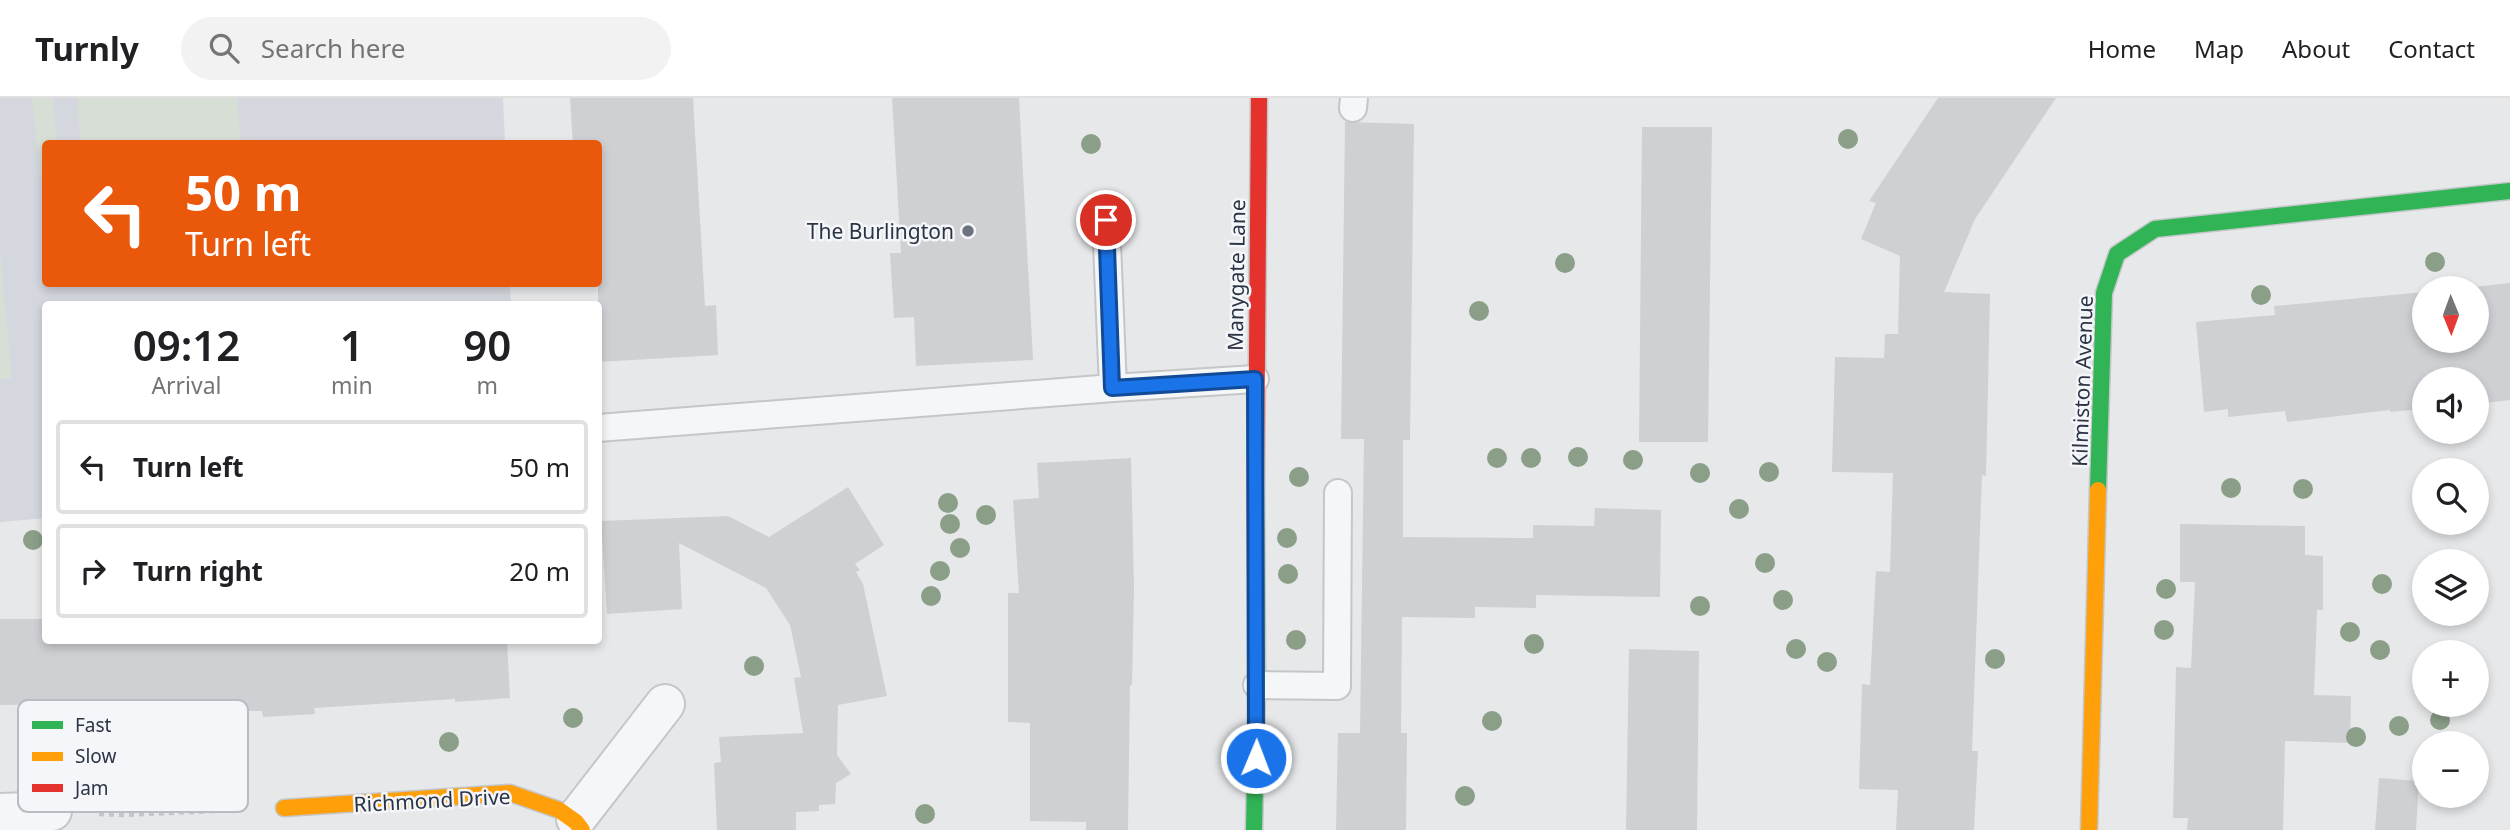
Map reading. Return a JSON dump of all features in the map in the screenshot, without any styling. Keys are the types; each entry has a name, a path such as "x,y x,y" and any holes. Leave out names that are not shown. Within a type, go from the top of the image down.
{"street":[{"name":"Manygate Lane","path":"1254,830 1259,98"},
{"name":"Kilmiston Avenue","path":"2089,830 2104,293 2117,254 2155,229 2510,191"},
{"name":"Richmond Drive","path":"284,808 510,793 545,802 579,825 665,704"},
{"path":"0,813 26,812"}],"lane":[{"path":"1106,220 1112,388"},
{"path":"602,428 1255,379"},
{"path":"1257,685 1338,685 1338,493"}],"path":[{"path":"248,810 284,808"},
{"path":"70,812 124,815 193,812"}],"shaded area":[{"path":"0,98 503,98 505,140 42,140 42,287 510,287 511,301 42,301 42,518 0,522"},
{"path":"32,98 53,98 57,140 42,140 40,178"},
{"path":"77,98 237,98 241,140 81,140"},
{"path":"0,250 12,378 0,379"}],"building":[{"path":"570,98 693,98 705,306 716,305 718,355 602,362 602,301 598,301 598,287 602,287 602,140 573,140"},
{"path":"892,98 1019,98 1033,360 916,366 914,317 894,318 890,253 901,253"},
{"path":"1938,98 2056,98 1975,219 1944,292 1990,294 1986,476 1982,475 1972,751 1978,751 1974,830 1896,830 1898,790 1859,789 1862,684 1870,685 1876,571 1890,572 1893,473 1832,472 1835,357 1884,358 1885,334 1898,334 1900,256 1861,239 1876,203 1869,201"},
{"path":"1345,122 1414,124 1410,440 1403,440 1403,537 1533,538 1533,525 1594,526 1595,508 1661,510 1660,597 1536,595 1536,608 1475,607 1475,618 1402,617 1401,733 1407,733 1406,830 1336,830 1338,733 1360,733 1364,439 1341,439"},
{"path":"1642,127 1712,127 1708,442 1639,442"},
{"path":"2510,283 2510,400 2489,402 2489,367 2412,367 2412,410 2390,410 2287,422 2285,411 2228,417 2228,409 2204,412 2196,322 2275,315 2274,306 2412,293 2412,354 2488,354 2489,285"},
{"path":"1131,458 1134,587 1128,830 1086,830 1086,822 1030,821 1030,723 1008,722 1008,593 1019,593 1013,500 1039,498 1037,463"},
{"path":"848,487 884,545 855,564 860,570 856,572 863,584 887,696 838,705 837,755 851,774 836,783 835,804 819,805 819,811 796,812 796,830 717,830 714,763 721,762 719,737 803,733 794,678 801,677 790,625 766,588 679,543 682,609 607,614 602,521 728,516 769,537"},
{"path":"2180,524 2305,526 2305,555 2323,556 2323,610 2317,610 2314,695 2351,696 2350,743 2285,741 2283,830 2187,830 2188,818 2173,818 2176,667 2191,668 2195,582 2180,582"},
{"path":"0,619 42,619 42,644 507,644 510,698 314,708 315,714 263,717 262,711 248,711 248,700 18,700 18,705 0,705"},
{"path":"1629,649 1699,651 1697,830 1626,830"},
{"path":"2379,778 2412,780 2412,808 2417,808 2416,830 2375,830"}],"traffic: fast":[{"path":"2098,490 2104,293 2117,254 2155,229 2510,191"},
{"path":"1254,830 1257,685 1256,485"}],"traffic: slow":[{"path":"2089,830 2098,490"},
{"path":"284,808 510,793 559,810 582,830"}],"traffic: jam":[{"path":"1256,485 1259,98"}],"place":[{"name":"The Burlington","path":"968,231"}],"route":[{"path":"1106,220 1112,388 1255,379 1256,758"}]}
